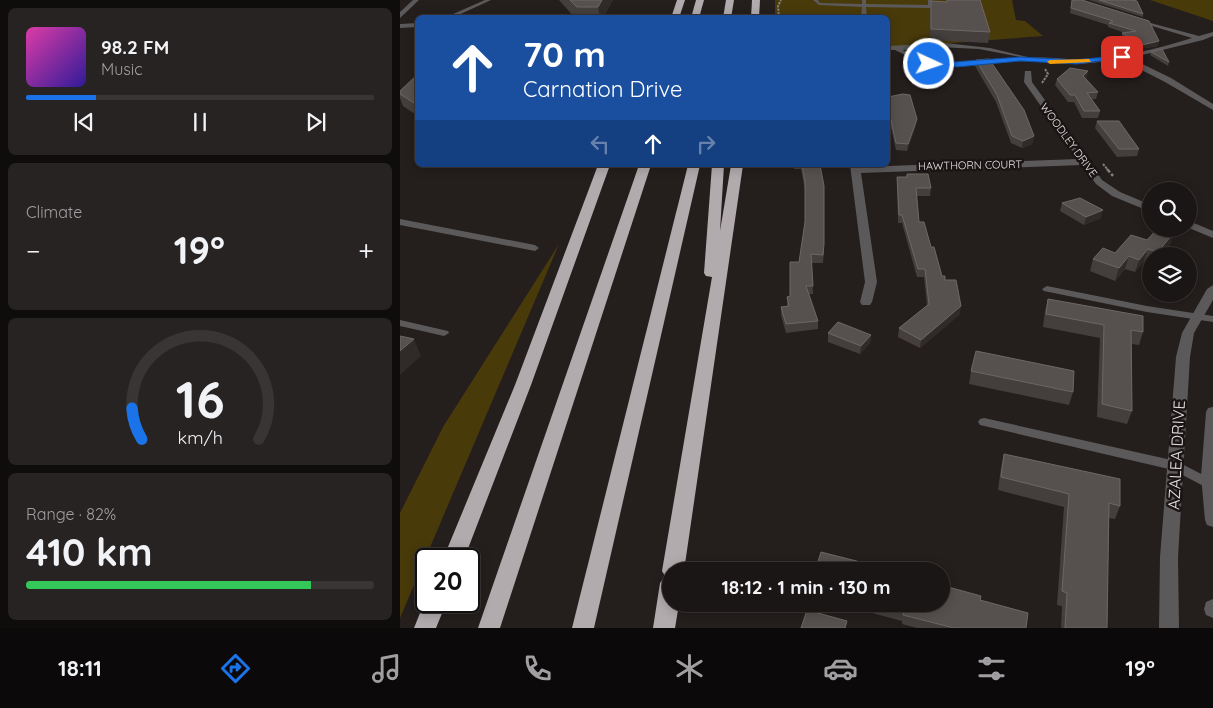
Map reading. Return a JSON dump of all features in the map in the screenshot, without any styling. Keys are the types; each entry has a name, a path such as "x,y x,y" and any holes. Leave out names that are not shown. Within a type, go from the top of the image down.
{"highway":[{"path":"676,15 681,0"},
{"path":"696,15 700,0"},
{"path":"728,15 730,0"},
{"path":"756,0 756,15"},
{"path":"457,548 523,385 603,167"},
{"path":"633,199 636,167"},
{"path":"489,628 644,167"},
{"path":"583,628 694,167"},
{"path":"705,367 718,167"},
{"path":"674,562 737,167"},
{"path":"664,628 666,612"},
{"path":"425,628 431,613"}],"street":[{"path":"400,16 416,0"},
{"path":"1123,15 1213,43"},
{"path":"1033,59 1077,62 1122,57 1158,51 1213,34"},
{"path":"1122,57 1168,80 1213,108"},
{"name":"WOODLEY DRIVE","path":"1028,73 1028,82 1084,162 1105,186 1116,194 1142,205"},
{"name":"HAWTHORN COURT","path":"890,166 1084,162"},
{"name":"HAWTHORN COURT","path":"855,167 870,282 866,302"},
{"path":"1197,228 1213,235"},
{"name":"AZALEA DRIVE","path":"1169,628 1169,558 1183,357 1188,333 1213,289"},
{"path":"1213,412 1213,520"}],"lane":[{"path":"453,15 489,0"},
{"path":"815,0 820,4 864,2 930,7 930,0"},
{"path":"864,2 864,15"},
{"path":"400,21 415,23"},
{"path":"400,26 415,24"},
{"path":"890,48 946,45 977,47 996,49 1033,59"},
{"path":"911,56 912,51 920,47"},
{"path":"895,49 921,62 942,65 1033,59"},
{"path":"400,222 535,248"},
{"path":"1047,289 1146,309 1213,319"},
{"path":"400,323 444,333"},
{"path":"984,422 1176,466 1212,486"}],"path":[{"path":"779,15 778,6 781,0"},
{"path":"1040,67 1048,74 1042,83 1043,86"},
{"path":"1099,159 1114,178"}],"shaded area":[{"path":"775,0 1012,0 1016,20 1025,21 1043,36 890,48 890,15 775,15"},
{"path":"1150,0 1213,0 1213,21"},
{"path":"559,244 430,548 415,548 415,583 400,618 400,513 443,427"}],"building":[{"path":"570,0 602,0 598,7 577,7"},
{"path":"947,0 980,0 990,32 931,29 931,1 947,2"},
{"path":"1072,0 1082,0 1149,21 1159,41 1142,45 1122,33 1136,31 1109,23 1113,21 1071,8"},
{"path":"1099,0 1137,1 1143,14"},
{"path":"1162,49 1169,62 1151,52"},
{"path":"989,59 1024,110 1034,136 1023,141 1012,136 997,95 976,60"},
{"path":"1070,68 1088,71 1083,76 1098,92 1087,93 1100,111 1084,111 1075,95 1070,95 1057,79"},
{"path":"415,77 415,103 400,94 400,91"},
{"path":"903,94 910,95 917,119 908,144 896,143 890,115 890,97"},
{"path":"1097,121 1119,121 1139,149 1119,149"},
{"path":"802,167 820,167 824,186 823,255 811,254 813,286 806,286 818,321 786,324 781,307 789,306 787,297 790,296 790,262 799,262 805,222 805,182"},
{"path":"907,174 928,174 931,188 916,188 919,222 924,222 931,247 934,247 942,276 945,276 945,280 956,280 961,306 921,340 899,328 929,304 925,269 918,269 902,215 899,215 897,177 907,177"},
{"path":"1080,198 1103,210 1086,217 1062,203"},
{"path":"1131,235 1147,240 1150,237 1170,237 1162,247 1142,247 1142,256 1139,260 1129,256 1119,268 1093,259 1103,248 1115,253"},
{"path":"1048,299 1143,316 1143,332 1131,330 1132,411 1102,404 1104,325 1046,314"},
{"path":"838,322 871,335 861,346 828,333"},
{"path":"400,336 414,339 400,351"},
{"path":"976,351 1074,371 1073,392 971,371"},
{"path":"1004,454 1120,479 1120,506 1109,503 1107,628 1065,628 1067,593 1062,591 1069,494 1001,477"},
{"path":"821,552 860,562 818,562"},
{"path":"950,587 981,596 980,600 1028,613 1026,628 954,628 903,615 904,612 950,612"},
{"path":"806,612 814,612 847,621 845,628 801,628"}],"slow traffic":[{"path":"1050,62 1089,61"}],"route":[{"path":"929,64 957,65 1020,59 1077,62 1122,57"}]}
